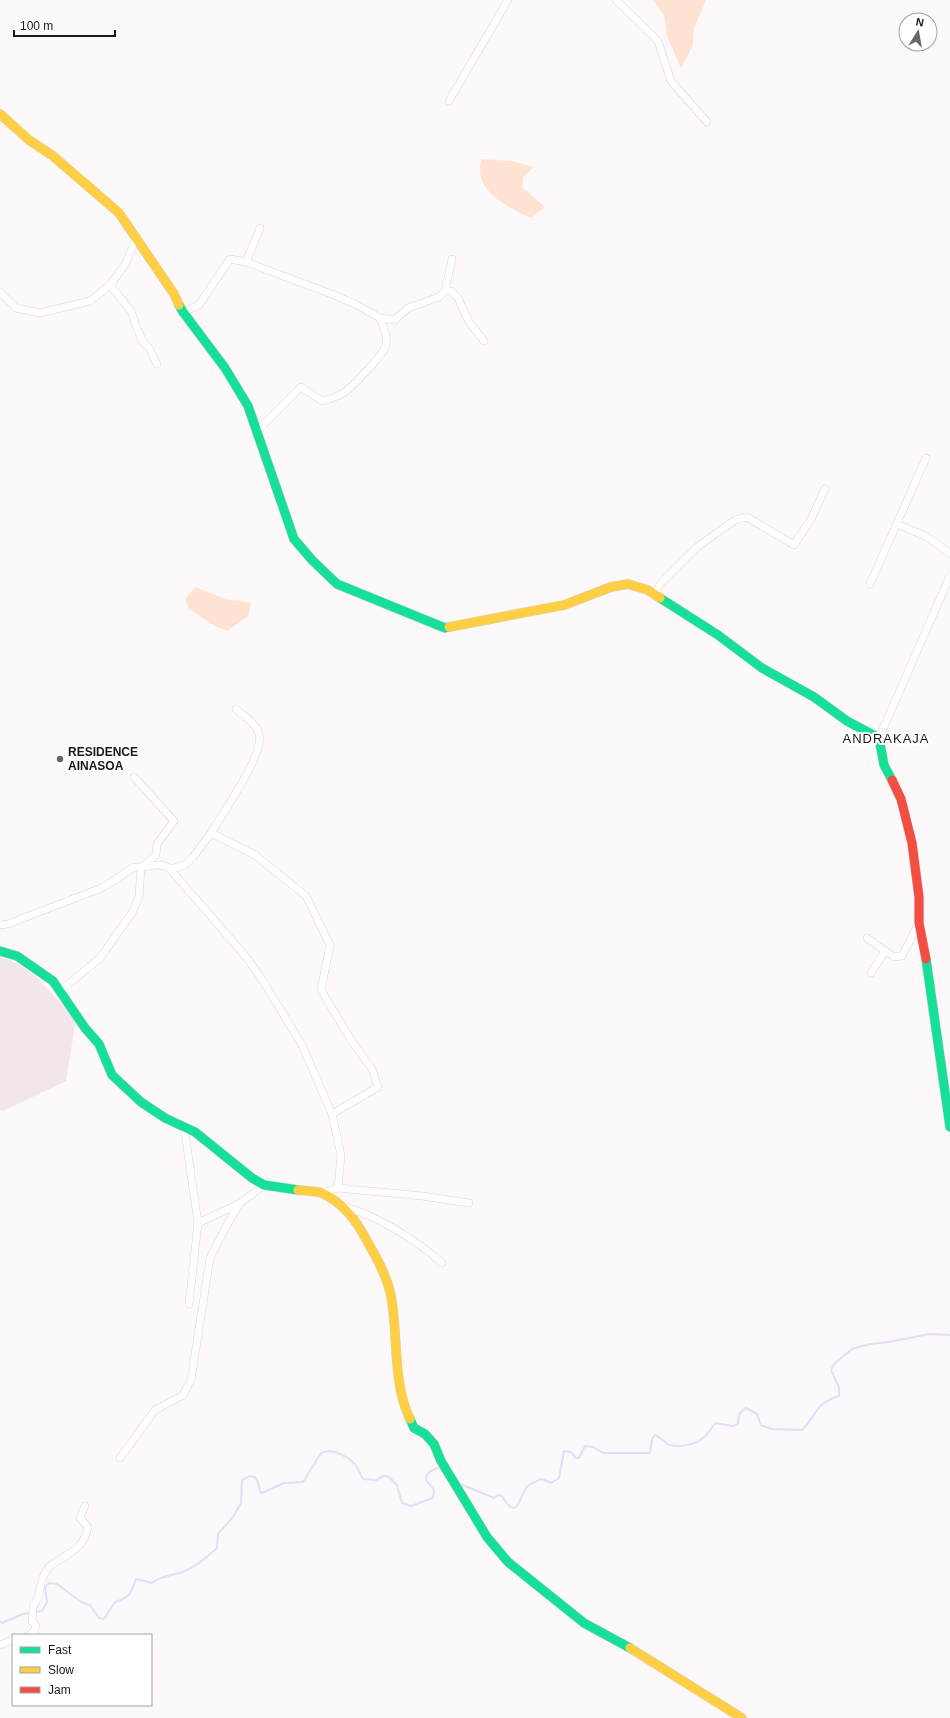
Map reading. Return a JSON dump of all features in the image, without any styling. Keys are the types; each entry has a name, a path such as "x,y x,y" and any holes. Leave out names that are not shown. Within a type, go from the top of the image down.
{"street":[{"path":"449,101 508,0"},
{"path":"616,0 658,41 671,81 707,122"},
{"path":"0,114 29,140 53,156 120,213 174,294 183,312 225,368 248,406 294,539 312,560 337,584 445,628 564,605 611,587 628,584 655,593 718,635 762,668 814,698 846,721 879,738"},
{"path":"246,262 260,228"},
{"path":"0,292 16,308 40,312 90,301 110,285 126,263 136,239"},
{"path":"183,312 199,305 230,259 246,262 341,298 380,318 395,320 408,308 439,297 445,291 452,259"},
{"path":"110,285 131,311 136,328 157,364"},
{"path":"445,291 451,291 458,298 469,322 484,341"},
{"path":"257,432 301,387 322,402 346,391 368,369 386,347 386,335 380,318"},
{"path":"870,584 926,458"},
{"path":"655,593 661,583 696,548 735,520 747,517 794,545 811,519 825,490"},
{"path":"897,524 925,536 950,554"},
{"path":"950,576 879,738 884,765 901,799 912,843 919,897 919,923 926,953 950,1127"},
{"path":"170,869 185,865 194,857 248,772 255,758 259,746 259,734 254,725 236,709"},
{"path":"60,991 100,958 132,913 139,897 141,868 156,855 157,844 174,821 134,777"},
{"path":"211,832 258,858 306,896 330,945 320,990 351,1040 372,1069 378,1087 332,1114"},
{"path":"0,925 8,924 104,887 134,867 141,868 161,864 165,865 247,958 263,981 302,1045 332,1114 341,1155 338,1188"},
{"path":"0,920 8,924"},
{"path":"867,938 894,958 902,956 919,923"},
{"path":"0,950 17,956 53,981 85,1028 99,1044 112,1075 141,1102 165,1118 195,1132 252,1178 264,1185 321,1193 341,1205 355,1209 390,1226 426,1250 442,1263"},
{"path":"870,974 885,951"},
{"path":"184,1126 198,1223 189,1304"},
{"path":"198,1223 239,1204 264,1185"},
{"path":"321,1193 338,1188 422,1196 469,1203"},
{"path":"120,1458 155,1410 183,1394 191,1380 210,1258 239,1204"},
{"path":"341,1205 362,1231 384,1272 392,1301 398,1376 406,1412 414,1428 425,1434 434,1444 441,1461 486,1537 508,1562 584,1623 648,1658 742,1718"},
{"path":"32,1634 36,1626 32,1621 33,1606 38,1601 42,1576 48,1568 81,1546 86,1538 88,1527 80,1518 85,1506"},
{"path":"0,1645 12,1640"}],"shaded area":[{"path":"653,0 706,0 694,28 693,45 681,68 667,36 664,15"},
{"path":"481,159 511,161 534,167 523,177 522,187 545,207 531,218 507,206 499,200 486,187 482,180 480,170"},
{"path":"195,587 226,599 251,603 248,616 227,631 213,625 189,609 185,599"},
{"path":"0,956 20,965 34,975 76,1019 66,1081 3,1111 0,1110"}],"waterway":[{"path":"460,1484 494,1498 498,1495 502,1496 512,1508 518,1504 529,1485 542,1479 551,1483 559,1478 564,1451 571,1452 576,1458 579,1458 585,1446 593,1447 603,1453 650,1453 652,1439 655,1435 670,1445 688,1445 703,1438 715,1423 733,1426 738,1424 739,1415 746,1408 757,1414 761,1425 771,1429 802,1430 825,1402 839,1396 839,1387 831,1370 834,1364 852,1349 870,1344 889,1342 929,1334 950,1335"},
{"path":"35,1612 42,1611 47,1602 45,1587 49,1583 57,1584 81,1602 90,1605 99,1618 104,1619 115,1602 129,1594 136,1579 152,1583 159,1578 181,1573 194,1566 217,1548 218,1534 233,1517 241,1503 242,1480 249,1476 255,1477 258,1482 260,1492 262,1493 284,1483 303,1482 321,1453 330,1451 336,1452 350,1460 357,1467 363,1479 376,1480 384,1476 389,1477 397,1485 402,1503 411,1506 433,1498 434,1490 426,1480 426,1477 430,1471 440,1467"},
{"path":"0,1621 2,1623 23,1614 31,1613"}],"traffic: fast":[{"path":"179,305 225,368 248,406 294,539 312,560 337,584 445,628 449,627"},
{"path":"660,598 718,635 762,668 814,697 847,721 879,738 884,765 892,780"},
{"path":"0,951 17,956 53,981 85,1028 99,1044 112,1075 141,1102 165,1118 195,1132 252,1178 264,1185 298,1190"},
{"path":"926,959 950,1127"},
{"path":"410,1419 414,1428 425,1434 434,1444 441,1461 487,1537 508,1562 584,1623 630,1648"}],"traffic: slow":[{"path":"0,114 29,140 53,156 119,213 174,294 179,305"},
{"path":"449,627 564,605 611,587 628,584 648,590 660,598"},
{"path":"298,1190 322,1193 343,1207 359,1226 379,1263 391,1294 398,1377 410,1419"},
{"path":"630,1648 742,1718"}],"traffic: jam":[{"path":"892,780 901,799 912,843 919,897 919,923 926,959"}],"place":[{"name":"RESIDENCE AINASOA","path":"60,759"}],"district":[{"name":"ANDRAKAJA","path":"886,738"}]}
